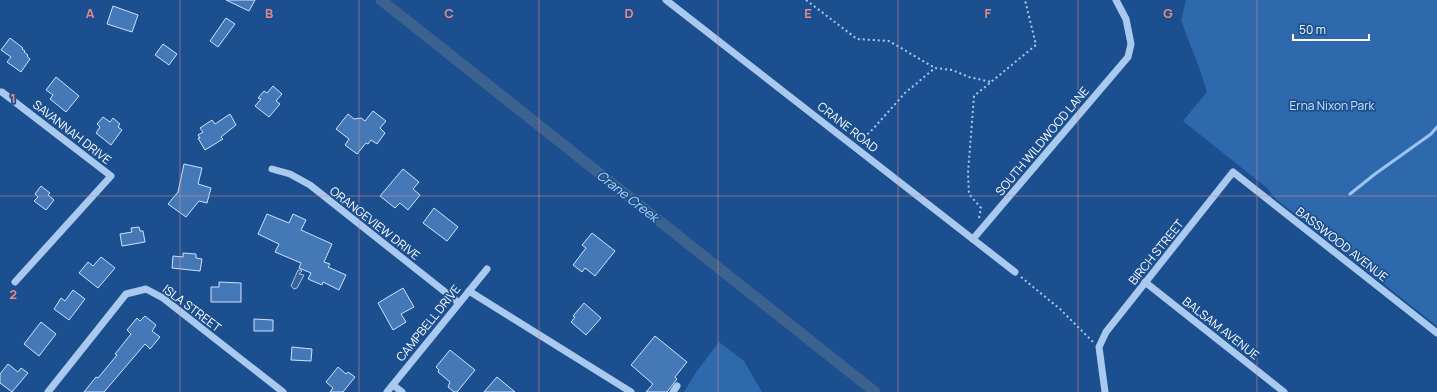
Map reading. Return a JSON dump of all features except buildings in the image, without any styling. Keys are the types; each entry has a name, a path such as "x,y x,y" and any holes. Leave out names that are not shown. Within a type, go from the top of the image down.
{"street":[{"name":"CRANE ROAD","path":"666,0 1015,272"},
{"name":"SOUTH WILDWOOD LANE","path":"974,239 1128,57 1131,44 1126,19 1116,0"},
{"name":"SAVANNAH DRIVE","path":"0,92 2,92 111,176 15,282"},
{"name":"ORANGEVIEW DRIVE","path":"272,170 290,174 310,185 459,303"},
{"name":"BIRCH STREET","path":"1099,347 1106,332 1233,172"},
{"name":"BASSWOOD AVENUE","path":"1233,172 1437,333"},
{"name":"CAMPBELL DRIVE","path":"387,392 487,269"},
{"name":"BALSAM AVENUE","path":"1145,282 1284,392"},
{"name":"ISLA STREET","path":"48,392 126,294 146,289 163,298 283,392"},
{"path":"469,291 631,392"},
{"path":"1099,347 1105,392"},
{"path":"393,385 402,392"},
{"path":"673,392 677,386"}],"path":[{"path":"806,0 857,39 889,41 935,68 952,70 969,77 991,82"},
{"path":"978,220 981,208 969,194 968,172 974,96 1036,45 1026,0"},
{"path":"854,146 872,130 905,93 935,68"},
{"path":"1015,272 1060,309 1099,347"}],"green space":[{"name":"Erna Nixon Park","path":"1186,0 1437,0 1437,326 1276,199 1267,188 1183,121 1207,92 1181,20"},
{"path":"719,342 744,361 762,392 684,392 697,371"}],"shaded area":[{"path":"298,270 302,271 299,274 304,275 297,288 294,289 291,286"}],"waterway":[{"name":"Crane Creek","path":"381,0 875,392"},
{"path":"1350,194 1431,134 1437,127"}]}
